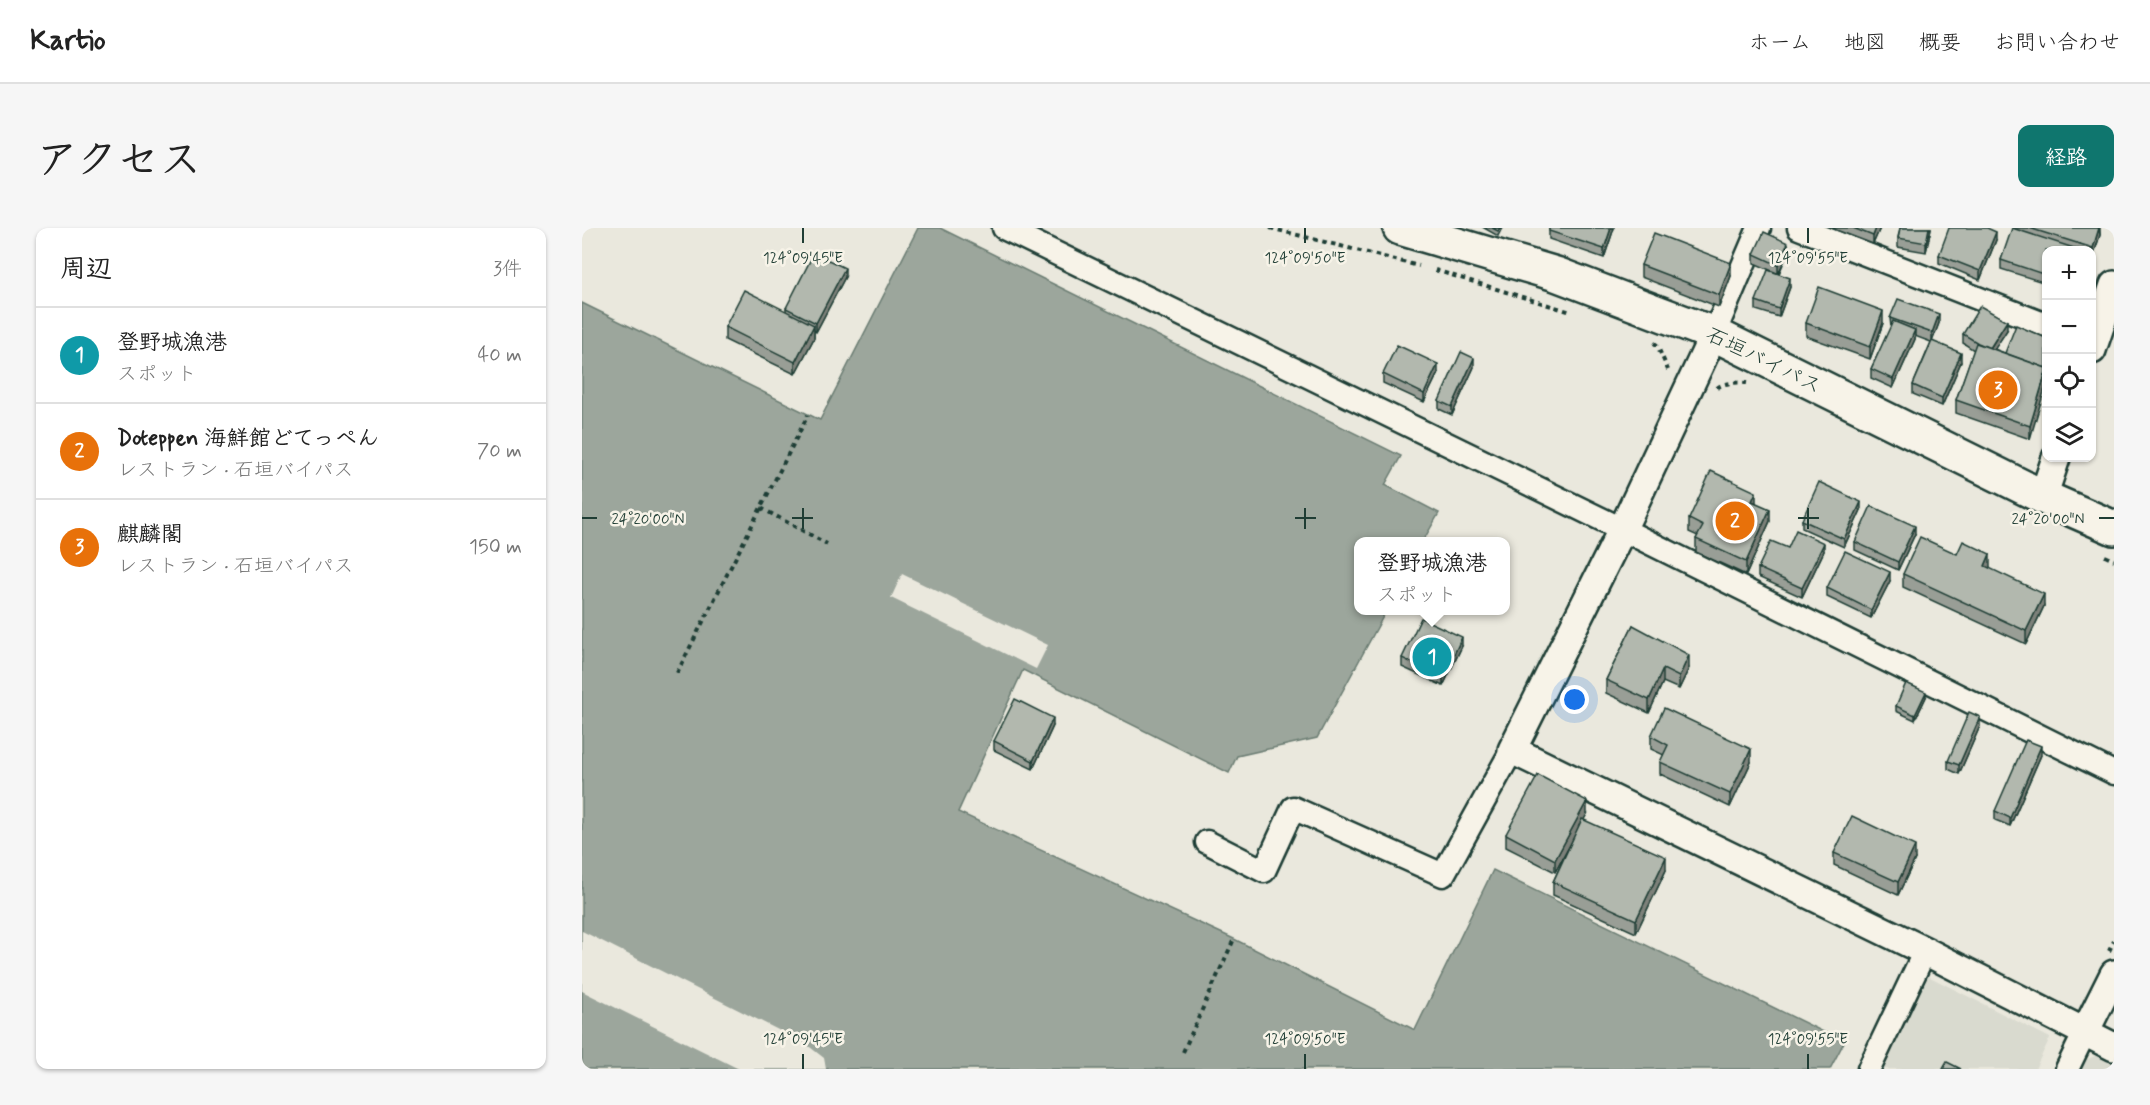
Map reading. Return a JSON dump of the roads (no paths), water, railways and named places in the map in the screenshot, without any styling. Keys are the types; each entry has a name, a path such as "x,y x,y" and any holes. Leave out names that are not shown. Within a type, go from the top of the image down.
{"highway":[{"name":"石垣バイパス","path":"1400,228 1556,274 1714,334 2043,497 2114,528"}],"street":[{"path":"1004,228 2114,773"},
{"path":"1207,842 1264,871 1293,808 1443,875 1512,750 1622,530 1714,334 1759,228"},
{"path":"1799,228 2042,324"},
{"path":"2096,335 2114,285"},
{"path":"2043,497 2055,462"},
{"path":"1512,750 1925,951 2114,1047"},
{"path":"1869,1069 1925,951"},
{"path":"2067,1069 2085,1032 2109,967"}],"place":[{"name":"麒麟閣","path":"1998,390"},
{"name":"Doteppen 海鮮館どてっぺん","path":"1735,521"},
{"name":"登野城漁港","path":"1432,657"}]}
